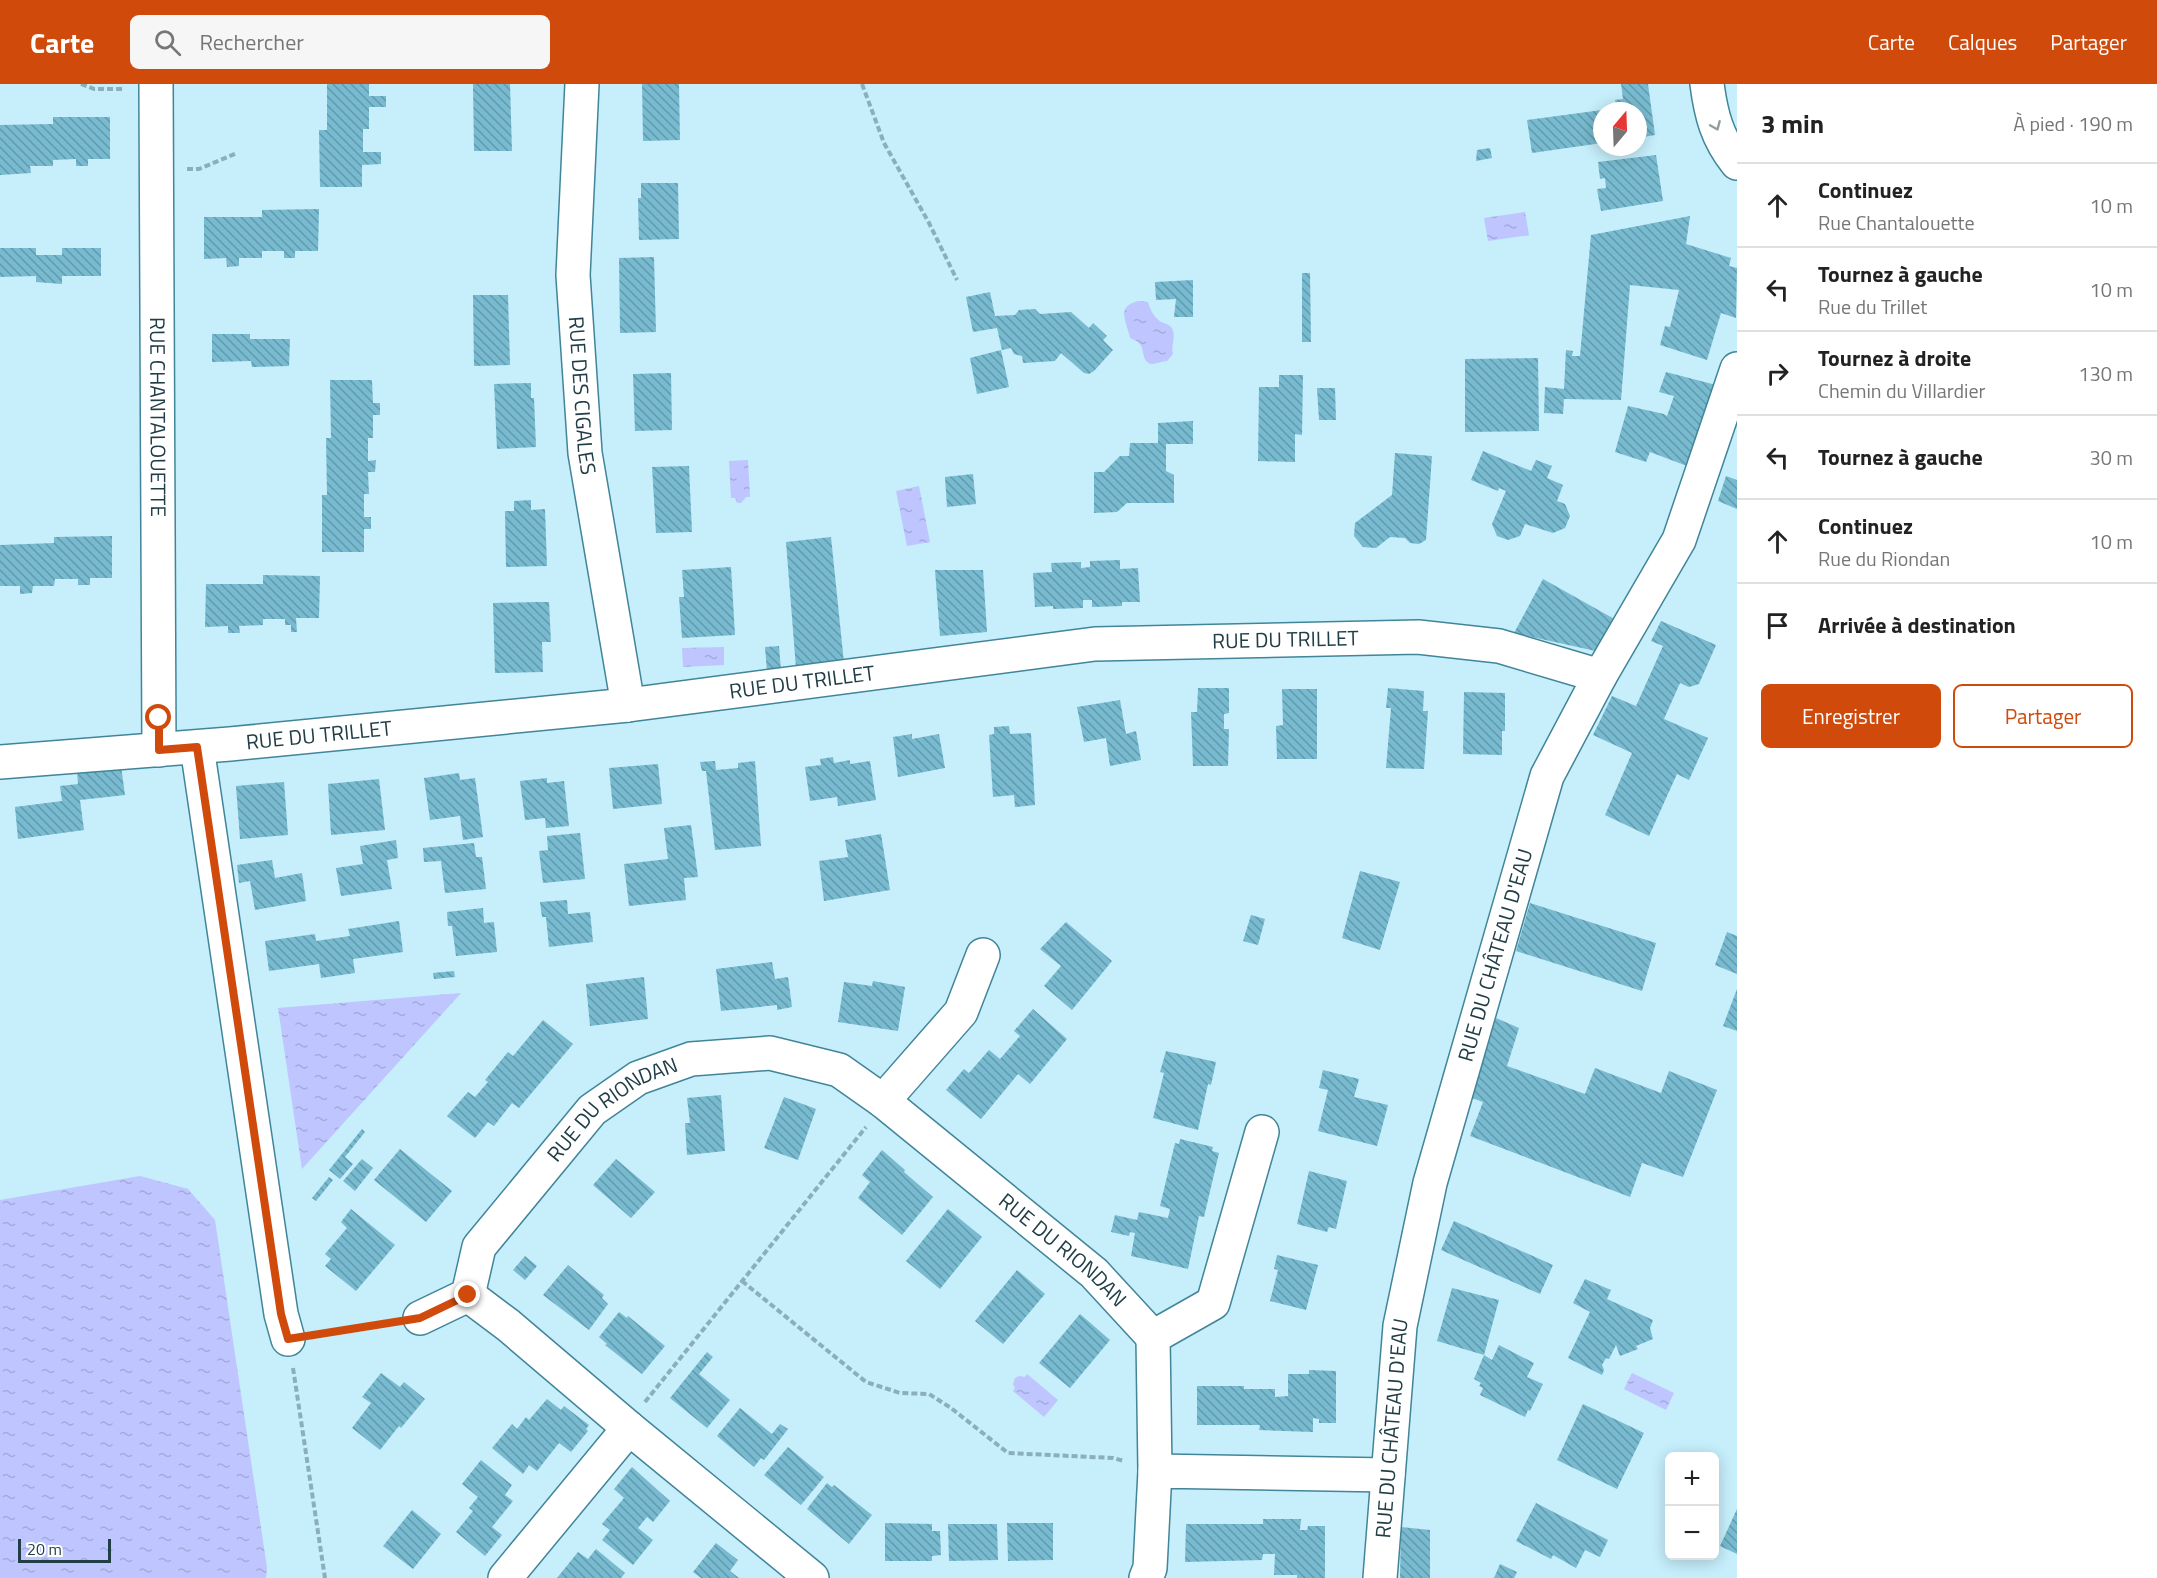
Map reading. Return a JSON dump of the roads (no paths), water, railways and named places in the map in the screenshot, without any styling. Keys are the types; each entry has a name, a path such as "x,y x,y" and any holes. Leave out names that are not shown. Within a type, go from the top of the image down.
{"street":[{"name":"RUE DES CIGALES","path":"582,84 573,275 585,453 628,705"},
{"path":"1707,84 1711,114 1726,149 1737,163"},
{"name":"RUE CHANTALOUETTE","path":"156,87 159,750"},
{"name":"RUE DU CHÂTEAU D'EAU","path":"1380,1578 1400,1326 1430,1183 1546,776 1600,676 1679,540 1737,369"},
{"name":"RUE DU TRILLET","path":"0,762 197,747 628,705 1095,644 1418,637 1499,646 1600,676"},
{"path":"197,747 281,1314 288,1339"},
{"path":"883,1101 961,1012 983,955"},
{"name":"RUE DU RIONDAN","path":"468,1295 478,1247 592,1110 638,1078 692,1059 770,1053 839,1070 883,1101 1094,1273 1153,1336"},
{"path":"1146,1578 1150,1568 1155,1471 1153,1336 1213,1303 1262,1132"},
{"path":"420,1318 468,1295 508,1325 812,1578"},
{"path":"505,1578 629,1428"},
{"path":"1155,1471 1388,1475"}],"water":[{"path":"1525,212 1529,235 1488,241 1484,218"},
{"path":"1138,301 1148,302 1156,318 1172,329 1173,354 1167,361 1149,363 1146,361 1141,345 1130,338 1124,316 1125,311 1127,307"},
{"path":"748,460 750,497 737,503 735,498 731,498 729,461"},
{"path":"919,486 930,542 907,546 896,491"},
{"path":"724,647 724,665 683,667 682,648"},
{"path":"461,993 302,1169 278,1008"},
{"path":"140,1176 188,1189 215,1220 267,1568 266,1578 0,1578 0,1200"},
{"path":"1632,1373 1674,1393 1666,1410 1624,1389"},
{"path":"1027,1374 1058,1400 1044,1417 1013,1391 1015,1378 1025,1377"}]}
